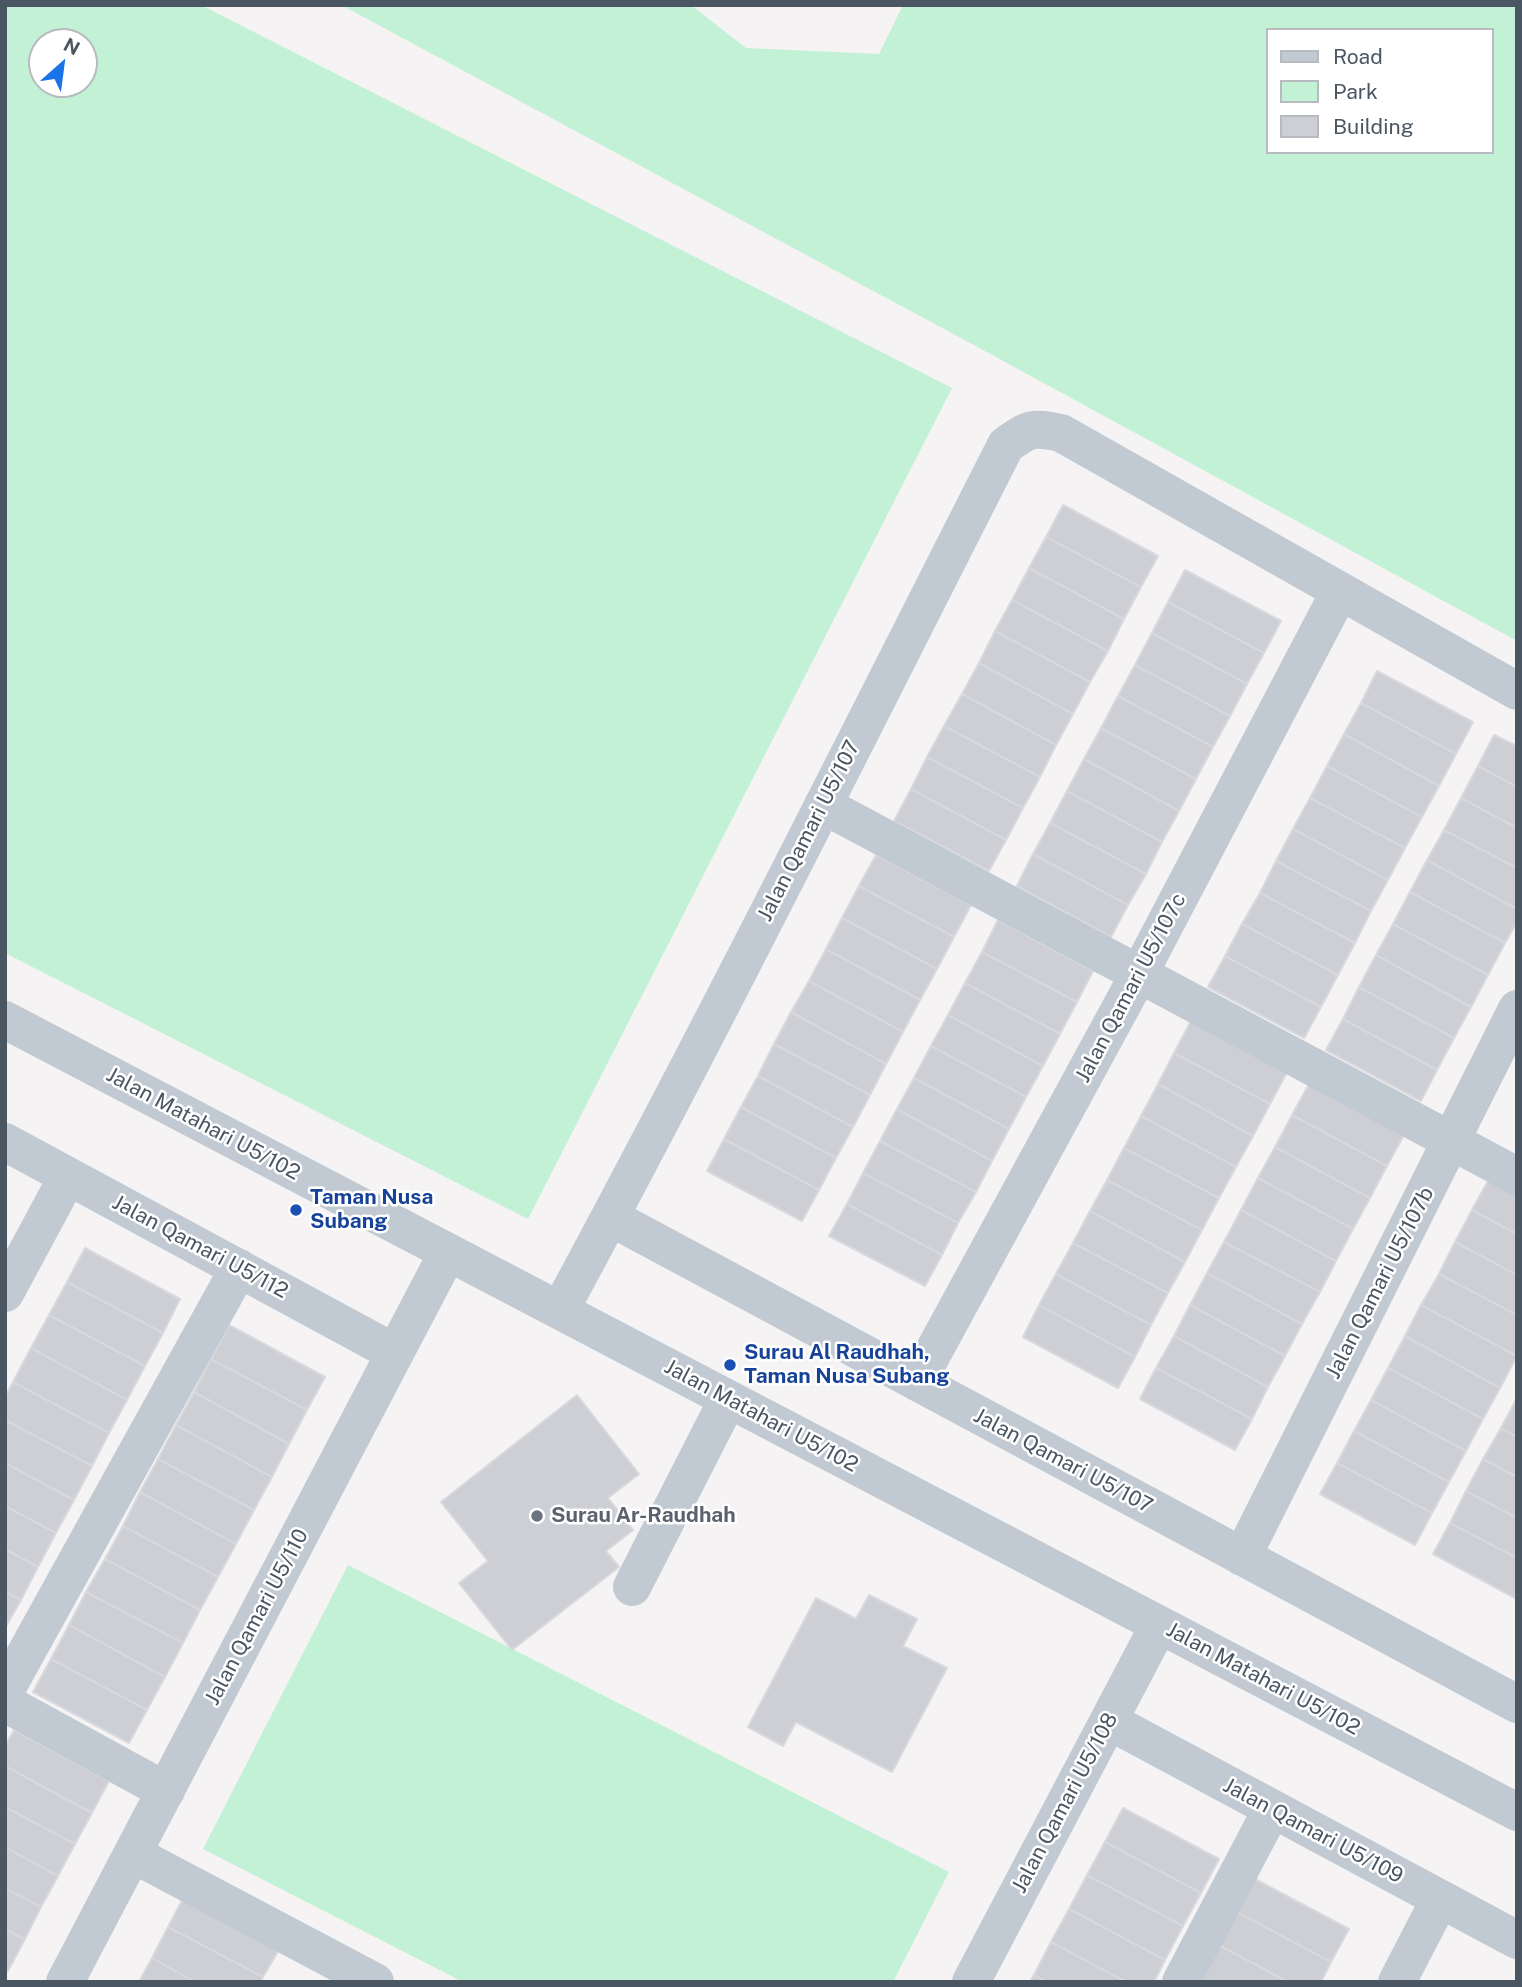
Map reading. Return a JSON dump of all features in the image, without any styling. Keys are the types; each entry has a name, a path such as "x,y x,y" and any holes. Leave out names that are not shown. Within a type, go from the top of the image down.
{"street":[{"name":"Jalan Qamari U5/107","path":"560,1310 823,805 1006,445 1027,430 1061,433 1340,591"},
{"path":"1340,591 1517,691"},
{"name":"Jalan Qamari U5/107c","path":"917,1382 1139,974 1340,591"},
{"path":"823,805 1517,1176"},
{"name":"Jalan Qamari U5/107b","path":"1242,1556 1517,1009"},
{"name":"Jalan Matahari U5/102","path":"5,1020 1517,1812"},
{"name":"Jalan Qamari U5/112","path":"5,1142 395,1353"},
{"path":"5,1293 68,1176"},
{"name":"Jalan Qamari U5/107","path":"610,1217 1517,1704"},
{"name":"Jalan Qamari U5/110","path":"65,1982 449,1252"},
{"path":"5,1691 239,1268"},
{"path":"632,1587 727,1399"},
{"name":"Jalan Qamari U5/108","path":"971,1982 1159,1625"},
{"path":"5,1703 166,1791"},
{"name":"Jalan Qamari U5/109","path":"1109,1721 1517,1940"},
{"path":"1181,1982 1272,1809"},
{"path":"133,1854 311,1967 375,1982"},
{"path":"1396,1982 1440,1899"}],"green space":[{"path":"5,5 201,5 952,388 528,1219 5,953"},
{"path":"341,5 691,5 746,48 879,54 903,5 1517,5 1517,641"},
{"path":"348,1565 949,1872 893,1982 463,1982 203,1849"}],"building":[{"path":"1063,505 1158,556 1141,587 1046,537"},
{"path":"1046,537 1141,587 1124,619 1029,568"},
{"path":"1029,568 1124,619 1108,651 1012,600"},
{"path":"1185,570 1281,621 1264,653 1168,602"},
{"path":"1012,600 1108,651 1090,682 995,631"},
{"path":"1168,602 1264,653 1247,684 1152,633"},
{"path":"995,631 1090,682 1073,714 979,663"},
{"path":"1152,633 1247,684 1230,716 1135,665"},
{"path":"979,663 1073,714 1056,745 962,694"},
{"path":"1135,665 1230,716 1213,747 1118,696"},
{"path":"1377,671 1473,722 1456,754 1361,703"},
{"path":"962,694 1056,745 1040,777 944,726"},
{"path":"1118,696 1213,747 1196,779 1101,728"},
{"path":"1361,703 1456,754 1439,786 1344,734"},
{"path":"944,726 1040,777 1023,808 927,757"},
{"path":"1101,728 1196,779 1179,811 1084,759"},
{"path":"1344,734 1439,786 1422,817 1327,766"},
{"path":"1494,735 1517,746 1517,787 1478,766"},
{"path":"927,757 1023,808 1006,840 911,789"},
{"path":"1084,759 1179,811 1162,842 1067,791"},
{"path":"1327,766 1422,817 1405,848 1310,798"},
{"path":"1478,766 1517,787 1517,828 1461,798"},
{"path":"911,789 1006,840 989,871 894,821"},
{"path":"1067,791 1162,842 1146,874 1050,823"},
{"path":"1310,798 1405,848 1388,880 1293,829"},
{"path":"1461,798 1517,828 1517,868 1444,830"},
{"path":"1050,823 1146,874 1128,905 1033,854"},
{"path":"1293,829 1388,880 1371,911 1276,861"},
{"path":"1444,830 1517,868 1517,909 1427,860"},
{"path":"1033,854 1128,905 1111,937 1017,886"},
{"path":"876,855 971,905 954,937 859,886"},
{"path":"1427,860 1517,909 1517,922 1505,943 1410,892"},
{"path":"1276,861 1371,911 1355,943 1260,893"},
{"path":"859,886 954,937 937,969 842,918"},
{"path":"1410,892 1505,943 1488,975 1393,924"},
{"path":"1260,893 1355,943 1338,975 1242,924"},
{"path":"842,918 937,969 920,1000 826,949"},
{"path":"998,920 1093,971 1077,1002 982,952"},
{"path":"1242,924 1338,975 1321,1007 1225,956"},
{"path":"1393,924 1488,975 1471,1007 1376,955"},
{"path":"826,949 920,1000 903,1032 809,981"},
{"path":"982,952 1077,1002 1060,1034 965,983"},
{"path":"1376,955 1471,1007 1454,1038 1359,987"},
{"path":"1225,956 1321,1007 1304,1038 1208,987"},
{"path":"809,981 903,1032 886,1064 791,1012"},
{"path":"965,983 1060,1034 1043,1066 948,1015"},
{"path":"1359,987 1454,1038 1437,1070 1343,1019"},
{"path":"791,1012 886,1064 870,1095 774,1044"},
{"path":"948,1015 1043,1066 1026,1097 931,1046"},
{"path":"1343,1019 1437,1070 1421,1101 1326,1050"},
{"path":"1191,1021 1287,1072 1270,1104 1174,1053"},
{"path":"774,1044 870,1095 853,1127 758,1076"},
{"path":"931,1046 1026,1097 1009,1129 914,1078"},
{"path":"1174,1053 1270,1104 1253,1136 1158,1084"},
{"path":"758,1076 853,1127 836,1158 741,1107"},
{"path":"914,1078 1009,1129 992,1161 897,1109"},
{"path":"1158,1084 1253,1136 1236,1167 1141,1116"},
{"path":"1309,1084 1404,1135 1387,1166 1292,1115"},
{"path":"741,1107 836,1158 819,1190 724,1139"},
{"path":"897,1109 992,1161 976,1192 880,1141"},
{"path":"1292,1115 1387,1166 1370,1198 1275,1147"},
{"path":"1141,1116 1236,1167 1219,1198 1124,1148"},
{"path":"724,1139 819,1190 802,1221 707,1171"},
{"path":"880,1141 976,1192 958,1223 863,1173"},
{"path":"1275,1147 1370,1198 1353,1229 1258,1178"},
{"path":"1124,1148 1219,1198 1202,1230 1107,1180"},
{"path":"863,1173 958,1223 942,1255 847,1204"},
{"path":"1258,1178 1353,1229 1336,1261 1241,1210"},
{"path":"1489,1179 1517,1193 1517,1234 1472,1210"},
{"path":"1107,1180 1202,1230 1185,1262 1090,1211"},
{"path":"847,1204 942,1255 925,1286 829,1236"},
{"path":"1241,1210 1336,1261 1320,1292 1224,1242"},
{"path":"1472,1210 1517,1234 1517,1275 1455,1242"},
{"path":"1090,1211 1185,1262 1168,1293 1073,1243"},
{"path":"1224,1242 1320,1292 1302,1324 1207,1273"},
{"path":"1455,1242 1517,1275 1517,1315 1439,1274"},
{"path":"1073,1243 1168,1293 1151,1325 1056,1274"},
{"path":"85,1248 180,1299 163,1333 67,1282"},
{"path":"1207,1273 1302,1324 1285,1356 1190,1305"},
{"path":"1056,1274 1151,1325 1135,1357 1039,1305"},
{"path":"1439,1274 1517,1315 1517,1356 1421,1305"},
{"path":"67,1282 163,1333 145,1366 49,1315"},
{"path":"1039,1305 1135,1357 1118,1388 1023,1337"},
{"path":"1190,1305 1285,1356 1268,1387 1174,1336"},
{"path":"1421,1305 1517,1356 1500,1388 1405,1336"},
{"path":"49,1315 145,1366 127,1400 31,1348"},
{"path":"229,1325 325,1377 307,1410 211,1359"},
{"path":"1174,1336 1268,1387 1252,1419 1156,1368"},
{"path":"1405,1336 1500,1388 1483,1419 1388,1368"},
{"path":"31,1348 127,1400 109,1433 13,1382"},
{"path":"211,1359 307,1410 289,1444 194,1392"},
{"path":"1156,1368 1252,1419 1235,1450 1140,1399"},
{"path":"1388,1368 1483,1419 1466,1451 1371,1400"},
{"path":"13,1382 109,1433 92,1466 5,1420 5,1397"},
{"path":"194,1392 289,1444 272,1477 176,1425"},
{"name":"Surau Ar-Raudhah","path":"577,1395 639,1474 608,1498 633,1530 606,1551 619,1567 512,1650 459,1583 488,1561 441,1502"},
{"path":"1517,1398 1517,1437 1501,1428"},
{"path":"1371,1400 1466,1451 1449,1482 1354,1431"},
{"path":"5,1420 92,1466 74,1500 5,1463"},
{"path":"176,1425 272,1477 254,1510 158,1459"},
{"path":"1501,1428 1517,1437 1517,1477 1483,1459"},
{"path":"1354,1431 1449,1482 1432,1513 1337,1463"},
{"path":"158,1459 254,1510 236,1544 140,1492"},
{"path":"1483,1459 1517,1477 1517,1518 1466,1491"},
{"path":"5,1463 74,1500 56,1533 5,1506"},
{"path":"1337,1463 1432,1513 1415,1545 1320,1494"},
{"path":"1466,1491 1517,1518 1517,1558 1450,1523"},
{"path":"140,1492 236,1544 218,1577 123,1526"},
{"path":"5,1506 56,1533 38,1567 5,1549"},
{"path":"1450,1523 1517,1558 1517,1599 1433,1554"},
{"path":"123,1526 218,1577 200,1610 105,1559"},
{"path":"5,1549 38,1567 21,1600 5,1592"},
{"path":"105,1559 200,1610 183,1643 86,1592"},
{"path":"5,1592 21,1600 5,1628"},
{"path":"86,1592 183,1643 165,1677 69,1625"},
{"path":"869,1595 917,1619 903,1646 947,1668 892,1772 796,1722 783,1746 748,1727 816,1598 856,1619"},
{"path":"69,1625 165,1677 147,1710 51,1659"},
{"path":"51,1659 147,1710 129,1743 33,1692"},
{"path":"14,1730 109,1781 92,1813 5,1766 5,1746"},
{"path":"5,1766 92,1813 75,1844 5,1807"},
{"path":"5,1807 75,1844 58,1876 5,1847"},
{"path":"1123,1808 1219,1859 1201,1893 1105,1842"},
{"path":"1105,1842 1201,1893 1183,1926 1087,1875"},
{"path":"5,1847 58,1876 41,1907 5,1888"},
{"path":"1087,1875 1183,1926 1165,1960 1069,1909"},
{"path":"1253,1878 1349,1929 1331,1962 1235,1911"},
{"path":"5,1888 41,1907 25,1939 5,1929"},
{"path":"185,1895 281,1946 263,1977 168,1927"},
{"path":"1069,1909 1165,1960 1154,1982 1126,1982 1051,1942"},
{"path":"1235,1911 1331,1962 1321,1982 1288,1982 1217,1944"},
{"path":"168,1927 263,1977 261,1982 195,1982 152,1958"},
{"path":"5,1929 25,1939 8,1971 5,1969"},
{"path":"1051,1942 1126,1982 1046,1982 1034,1975"},
{"path":"1217,1944 1288,1982 1207,1982 1199,1978"},
{"path":"152,1958 195,1982 139,1982"},
{"path":"1034,1975 1046,1982 1030,1982"}],"place":[{"name":"Taman Nusa Subang","path":"296,1210"},
{"name":"Surau Al Raudhah, Taman Nusa Subang","path":"730,1365"},
{"name":"Surau Ar-Raudhah","path":"537,1516"}]}
